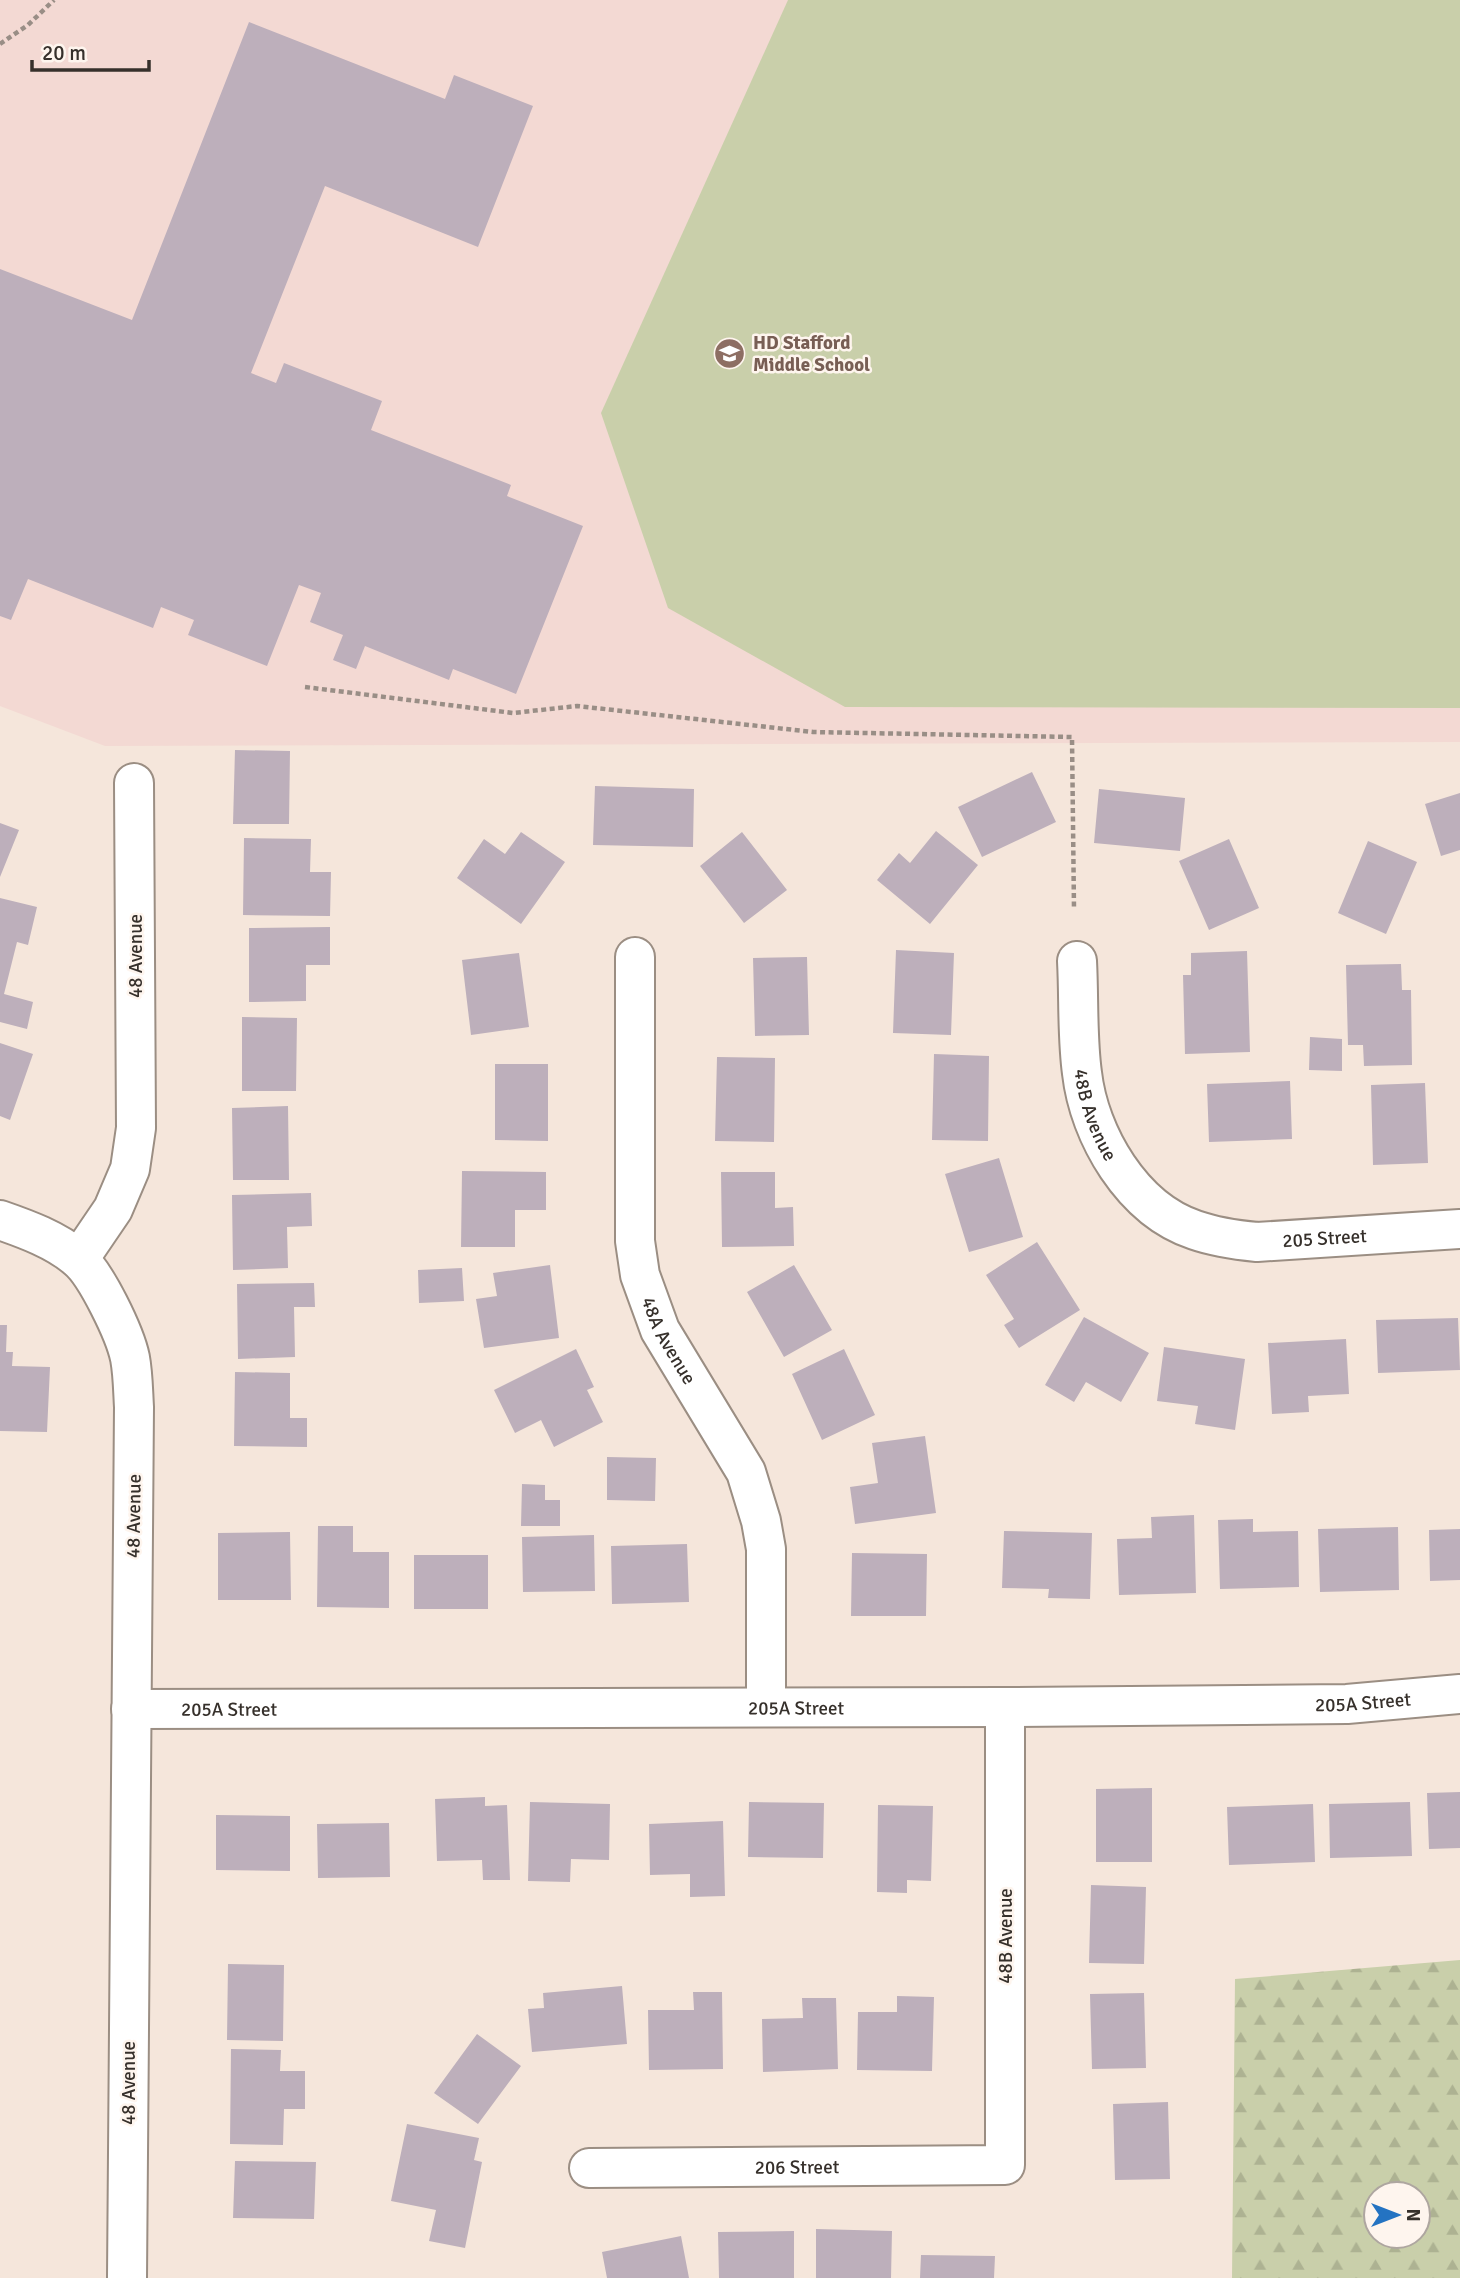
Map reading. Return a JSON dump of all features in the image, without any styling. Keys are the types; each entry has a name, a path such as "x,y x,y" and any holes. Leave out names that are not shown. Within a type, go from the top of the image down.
{"street":[{"name":"48 Avenue","path":"127,2278 134,1407 130,1357 99,1288 79,1259 113,1209 130,1169 136,1128 134,783"},
{"name":"48A Avenue","path":"635,957 635,1241 640,1275 660,1330 746,1472 754,1496 766,1549 766,1707"},
{"name":"48B Avenue","path":"1077,961 1082,1073 1090,1115 1110,1156 1125,1179 1156,1207 1192,1230"},
{"path":"0,1220 46,1239 79,1259"},
{"name":"205 Street","path":"1192,1230 1257,1242 1460,1229"},
{"name":"205A Street","path":"131,1709 1348,1704 1460,1694"},
{"name":"48B Avenue","path":"1005,1707 1005,2165"},
{"name":"206 Street","path":"589,2168 1005,2165"}],"path":[{"path":"0,44 28,25 54,0"},
{"path":"304,687 513,713 577,706 813,732 1072,737 1074,909"}],"shaded area":[{"name":"HD Stafford Middle School","path":"0,0 1460,0 1460,742 105,746 0,706"}],"green space":[{"path":"788,0 1460,0 1460,708 845,707 668,608 601,413"},
{"path":"1460,1960 1460,2278 1232,2278 1235,1979"}],"building":[{"path":"249,22 445,99 454,75 533,106 478,247 325,186 251,373 276,383 284,363 382,401 371,430 511,485 507,496 583,526 516,694 453,669 449,680 365,646 356,669 333,660 343,635 310,622 321,593 299,585 267,666 188,635 194,620 161,607 153,628 28,579 11,620 0,616 0,269 132,320"},
{"path":"235,750 290,751 289,824 233,824"},
{"path":"1032,772 1056,822 982,857 958,807"},
{"path":"595,786 694,789 693,847 593,845"},
{"path":"1099,789 1185,798 1180,851 1094,843"},
{"path":"1460,793 1460,850 1441,856 1425,804"},
{"path":"0,823 19,830 0,877"},
{"path":"936,831 978,865 930,924 877,880 899,853 910,863"},
{"path":"521,832 565,862 521,924 457,878 484,839 505,854"},
{"path":"742,832 787,890 744,923 700,866"},
{"path":"244,838 311,839 310,872 331,872 330,916 243,915"},
{"path":"1229,839 1259,908 1209,930 1179,861"},
{"path":"1368,841 1417,862 1386,934 1338,913"},
{"path":"0,898 37,907 28,945 17,942 4,994 33,1002 27,1029 0,1022"},
{"path":"330,927 330,965 306,965 306,1001 249,1002 249,928"},
{"path":"896,950 954,953 951,1035 893,1033"},
{"path":"1247,951 1250,1052 1185,1054 1183,975 1191,975 1191,953"},
{"path":"519,953 529,1027 471,1035 462,960"},
{"path":"807,957 809,1035 755,1036 753,958"},
{"path":"1401,964 1402,990 1411,990 1412,1065 1364,1066 1363,1045 1348,1045 1346,965"},
{"path":"242,1017 297,1018 296,1091 242,1091"},
{"path":"1310,1037 1342,1039 1342,1071 1309,1070"},
{"path":"0,1043 33,1054 10,1120 0,1116"},
{"path":"934,1054 989,1056 988,1141 932,1140"},
{"path":"717,1057 775,1058 774,1142 715,1141"},
{"path":"495,1064 548,1064 548,1141 495,1140"},
{"path":"1290,1081 1292,1139 1209,1142 1207,1084"},
{"path":"1425,1083 1428,1163 1373,1165 1371,1085"},
{"path":"288,1106 289,1180 233,1180 232,1108"},
{"path":"999,1158 1023,1237 969,1252 945,1174"},
{"path":"462,1171 546,1172 546,1210 515,1210 515,1247 461,1247"},
{"path":"721,1172 775,1172 775,1208 793,1207 794,1246 722,1247"},
{"path":"311,1193 312,1226 287,1227 288,1268 233,1270 232,1195"},
{"path":"1037,1242 1080,1310 1019,1348 1004,1325 1014,1319 986,1275"},
{"path":"550,1265 559,1338 484,1348 476,1299 497,1296 493,1273"},
{"path":"794,1265 832,1330 784,1357 747,1292"},
{"path":"462,1268 464,1301 419,1303 418,1270"},
{"path":"314,1283 315,1307 294,1307 295,1357 238,1359 237,1284"},
{"path":"1084,1317 1149,1353 1121,1402 1086,1382 1074,1402 1045,1385"},
{"path":"1458,1318 1460,1370 1378,1373 1376,1320"},
{"path":"0,1325 7,1325 6,1352 13,1352 12,1366 50,1367 47,1432 0,1431"},
{"path":"1346,1339 1349,1394 1308,1396 1309,1412 1272,1414 1268,1343"},
{"path":"1164,1347 1245,1359 1235,1430 1195,1424 1198,1406 1157,1401"},
{"path":"576,1349 594,1387 587,1390 603,1422 554,1447 541,1420 515,1433 494,1390"},
{"path":"844,1349 875,1415 822,1440 792,1374"},
{"path":"235,1372 290,1373 290,1418 307,1418 307,1447 234,1446"},
{"path":"925,1436 936,1513 855,1524 850,1487 878,1483 872,1443"},
{"path":"607,1457 656,1458 655,1501 607,1500"},
{"path":"522,1484 545,1485 545,1500 560,1500 560,1526 521,1526"},
{"path":"1194,1515 1196,1593 1119,1595 1117,1539 1152,1538 1151,1517"},
{"path":"1253,1519 1253,1532 1298,1531 1299,1587 1220,1589 1218,1520"},
{"path":"318,1526 353,1526 353,1552 389,1552 389,1608 317,1607"},
{"path":"1398,1527 1399,1590 1320,1592 1318,1529"},
{"path":"1460,1529 1460,1580 1430,1581 1429,1530"},
{"path":"1004,1531 1092,1533 1090,1599 1048,1598 1049,1589 1002,1588"},
{"path":"290,1532 291,1600 218,1600 218,1533"},
{"path":"594,1535 595,1591 523,1592 522,1537"},
{"path":"687,1544 689,1602 612,1604 611,1546"},
{"path":"852,1553 927,1554 926,1616 851,1616"},
{"path":"414,1555 488,1555 488,1609 414,1609"},
{"path":"1152,1788 1152,1862 1096,1862 1096,1789"},
{"path":"1460,1792 1460,1848 1429,1849 1427,1793"},
{"path":"485,1797 485,1806 507,1805 510,1880 483,1880 482,1860 437,1861 435,1799"},
{"path":"530,1802 610,1804 609,1860 571,1859 570,1882 528,1881"},
{"path":"749,1802 824,1803 823,1858 748,1857"},
{"path":"1410,1802 1412,1856 1330,1858 1329,1804"},
{"path":"1313,1804 1315,1862 1229,1865 1227,1807"},
{"path":"878,1805 933,1806 931,1881 907,1880 907,1893 877,1892"},
{"path":"216,1815 290,1816 290,1871 216,1870"},
{"path":"723,1821 725,1896 690,1897 690,1874 650,1875 649,1824"},
{"path":"389,1823 390,1877 318,1878 317,1824"},
{"path":"1091,1885 1146,1887 1144,1964 1089,1963"},
{"path":"228,1964 284,1965 283,2041 227,2040"},
{"path":"622,1986 627,2044 532,2052 528,2009 544,2008 543,1993"},
{"path":"693,1992 722,1992 723,2069 649,2070 648,2010 694,2010"},
{"path":"1144,1993 1146,2068 1092,2069 1090,1994"},
{"path":"897,1996 934,1997 932,2071 857,2070 858,2012 897,2012"},
{"path":"802,1998 836,1998 838,2069 763,2072 762,2019 803,2018"},
{"path":"477,2034 521,2066 478,2124 434,2093"},
{"path":"231,2049 281,2050 280,2071 305,2071 305,2109 284,2109 283,2145 230,2144"},
{"path":"1168,2102 1170,2179 1115,2180 1113,2104"},
{"path":"407,2124 479,2138 474,2160 482,2162 465,2248 429,2241 436,2210 391,2201"},
{"path":"235,2161 316,2162 314,2219 233,2218"},
{"path":"816,2229 892,2231 891,2278 816,2278"},
{"path":"794,2231 794,2278 719,2278 718,2232"},
{"path":"681,2236 689,2278 607,2278 602,2252"},
{"path":"921,2255 995,2256 994,2278 920,2278"}],"place":[{"name":"HD Stafford Middle School","path":"730,353"}]}
